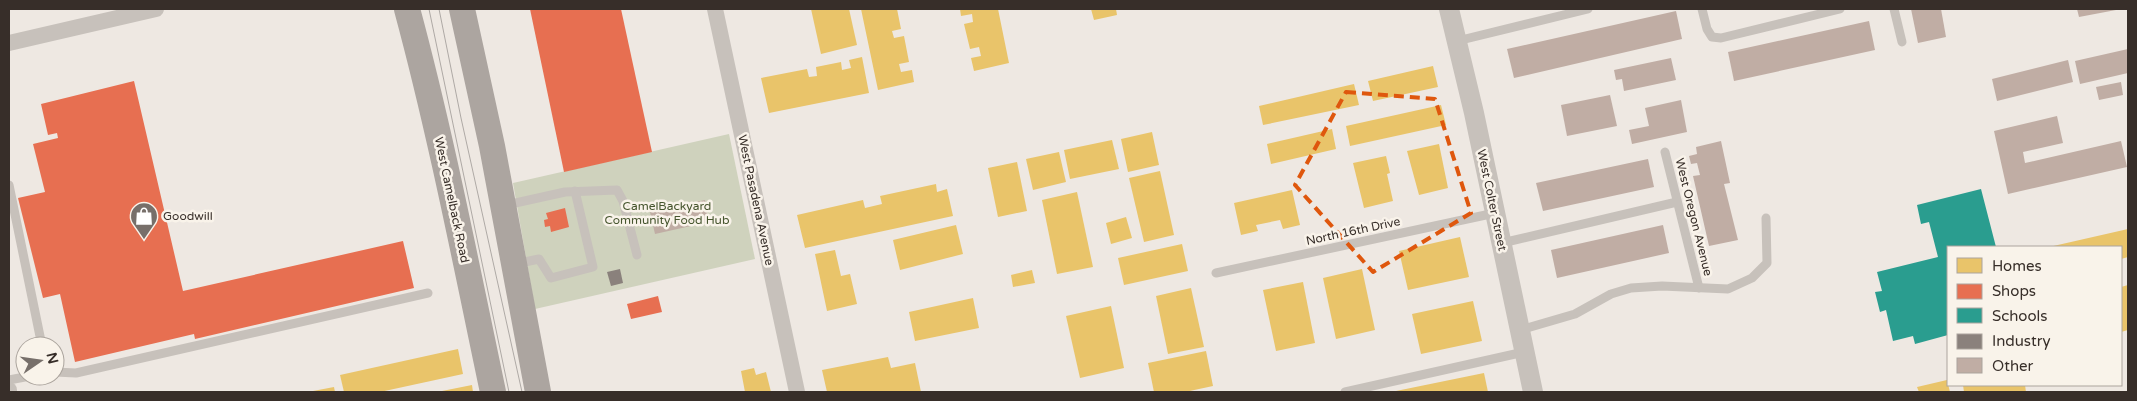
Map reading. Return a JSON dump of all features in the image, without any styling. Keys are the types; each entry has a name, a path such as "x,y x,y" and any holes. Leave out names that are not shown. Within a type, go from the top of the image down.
{"main road":[{"name":"West Camelback Road","path":"407,9 423,68 493,392"},
{"path":"462,9 503,205 538,392"}],"street":[{"path":"9,43 156,9"},
{"name":"West Pasadena Avenue","path":"714,9 797,392"},
{"name":"West Colter Street","path":"1449,9 1502,243 1533,392"}],"lane":[{"path":"1457,41 1588,9"},
{"path":"1702,9 1707,29 1712,38 1721,38 1840,9"},
{"path":"1894,9 1902,42"},
{"name":"West Oregon Avenue","path":"1665,152 1699,288"},
{"path":"9,186 40,336"},
{"path":"503,205 565,192 617,190 623,201 637,256"},
{"path":"514,264 539,259 551,278 593,267 575,191"},
{"path":"1502,243 1677,202"},
{"name":"North 16th Drive","path":"1216,273 1495,213"},
{"path":"1520,330 1574,314 1611,294 1631,288 1662,286 1728,289 1752,278 1767,263 1766,218"},
{"path":"65,372 76,373 428,293"},
{"path":"1344,392 1525,352"}],"highlighted area":[{"path":"1346,92 1435,99 1471,213 1373,272 1295,185"}],"green space":[{"name":"CamelBackyard Community Food Hub","path":"729,134 755,259 535,309 513,183"}],"building: Homes":[{"path":"811,9 849,9 857,45 821,54"},
{"path":"861,9 897,9 901,29 892,31 894,38 904,36 909,62 899,64 901,72 912,70 914,82 878,90"},
{"path":"960,9 998,9 1009,63 974,71 971,58 981,56 979,47 970,49 964,24 973,22 972,14 961,16"},
{"path":"1091,9 1116,9 1117,15 1094,20"},
{"path":"862,57 869,93 769,113 761,78 807,69 809,77 817,76 816,67 841,62 842,70 851,68 849,60"},
{"path":"1433,66 1438,87 1373,101 1368,81"},
{"path":"1354,84 1359,105 1263,125 1259,106"},
{"path":"1441,105 1446,125 1350,146 1346,126"},
{"path":"1332,129 1336,149 1271,164 1267,144"},
{"path":"1152,132 1159,165 1128,172 1121,139"},
{"path":"1112,140 1119,169 1070,179 1064,150"},
{"path":"1439,144 1448,188 1419,195 1407,151"},
{"path":"1059,152 1066,182 1033,190 1026,159"},
{"path":"1386,156 1390,173 1387,174 1393,201 1364,208 1353,163"},
{"path":"1017,162 1027,211 998,217 988,168"},
{"path":"1160,171 1174,235 1144,242 1129,178"},
{"path":"936,184 937,192 947,189 953,216 805,248 797,215 863,200 865,208 882,204 880,196"},
{"path":"1292,190 1300,225 1283,229 1280,220 1256,225 1258,231 1241,235 1234,203"},
{"path":"1077,192 1093,267 1057,274 1042,200"},
{"path":"1126,217 1132,238 1111,244 1106,223"},
{"path":"956,225 963,254 900,270 893,240"},
{"path":"2128,229 2128,257 2122,259 2122,246 2053,246"},
{"path":"1460,237 1469,277 1408,290 1399,251"},
{"path":"1182,244 1188,271 1124,285 1118,258"},
{"path":"835,250 841,276 850,274 857,304 827,311 815,254"},
{"path":"1362,269 1375,330 1336,339 1323,278"},
{"path":"1032,270 1035,283 1013,287 1011,275"},
{"path":"1303,282 1315,343 1276,351 1263,290"},
{"path":"2128,285 2128,330 2122,332 2122,287"},
{"path":"1191,288 1204,347 1168,354 1156,296"},
{"path":"973,298 979,328 915,341 909,312"},
{"path":"1473,301 1482,341 1421,354 1412,314"},
{"path":"1111,306 1124,368 1080,378 1066,316"},
{"path":"458,349 463,374 380,392 344,392 340,375"},
{"path":"1206,351 1213,386 1185,392 1154,392 1148,363"},
{"path":"888,357 891,368 915,363 921,392 827,392 822,370"},
{"path":"754,368 756,375 766,372 771,392 745,392 741,371"},
{"path":"1484,373 1488,392 1396,392 1396,391"},
{"path":"1947,380 1950,392 1919,392 1917,387"},
{"path":"472,385 473,392 442,392 442,391"},
{"path":"1963,386 2025,386 2026,392 1964,392"},
{"path":"334,387 335,392 313,392 313,391"}],"building: Shops":[{"path":"530,9 621,9 652,152 564,172"},
{"path":"134,81 183,291 403,241 414,288 195,339 194,334 75,362 60,294 43,298 18,198 45,192 33,144 58,138 57,133 48,135 41,104"},
{"path":"565,208 569,227 551,232 550,226 545,227 544,220 548,219 546,213"},
{"path":"658,296 662,312 631,319 627,304"}],"building: Schools":[{"path":"1981,189 1996,246 1947,246 1947,335 1915,344 1913,336 1893,341 1886,310 1880,312 1875,292 1882,291 1877,272 1938,257 1929,222 1921,224 1917,205"}],"building: Industry":[{"path":"620,269 623,283 611,286 607,272"}],"building: Other":[{"path":"1911,9 1941,9 1946,37 1918,43"},
{"path":"2077,9 2116,9 2116,10 2079,17"},
{"path":"1676,11 1682,39 1514,78 1507,49"},
{"path":"1869,21 1875,50 1734,81 1728,52"},
{"path":"2128,49 2128,73 2080,84 2075,61"},
{"path":"1671,58 1676,80 1624,91 1622,79 1616,80 1614,70"},
{"path":"2068,60 2073,82 1997,101 1992,79"},
{"path":"2121,82 2123,95 2099,100 2096,87"},
{"path":"1610,95 1617,126 1567,136 1561,105"},
{"path":"1681,100 1687,132 1632,144 1629,130 1649,126 1645,108"},
{"path":"2057,116 2063,143 2023,152 2025,163 2121,141 2127,167 2008,194 1994,131"},
{"path":"1721,141 1730,183 1724,184 1738,240 1709,246 1693,176 1700,175 1697,163 1691,164 1689,156 1697,154 1696,147"},
{"path":"1648,159 1654,187 1543,211 1536,183"},
{"path":"705,200 709,222 655,234 650,212"},
{"path":"1663,225 1669,253 1557,278 1551,250"}],"tram line":[{"path":"429,9 509,392"},
{"path":"439,9 461,118 522,392"}],"place":[{"name":"Goodwill","path":"144,240"}]}
